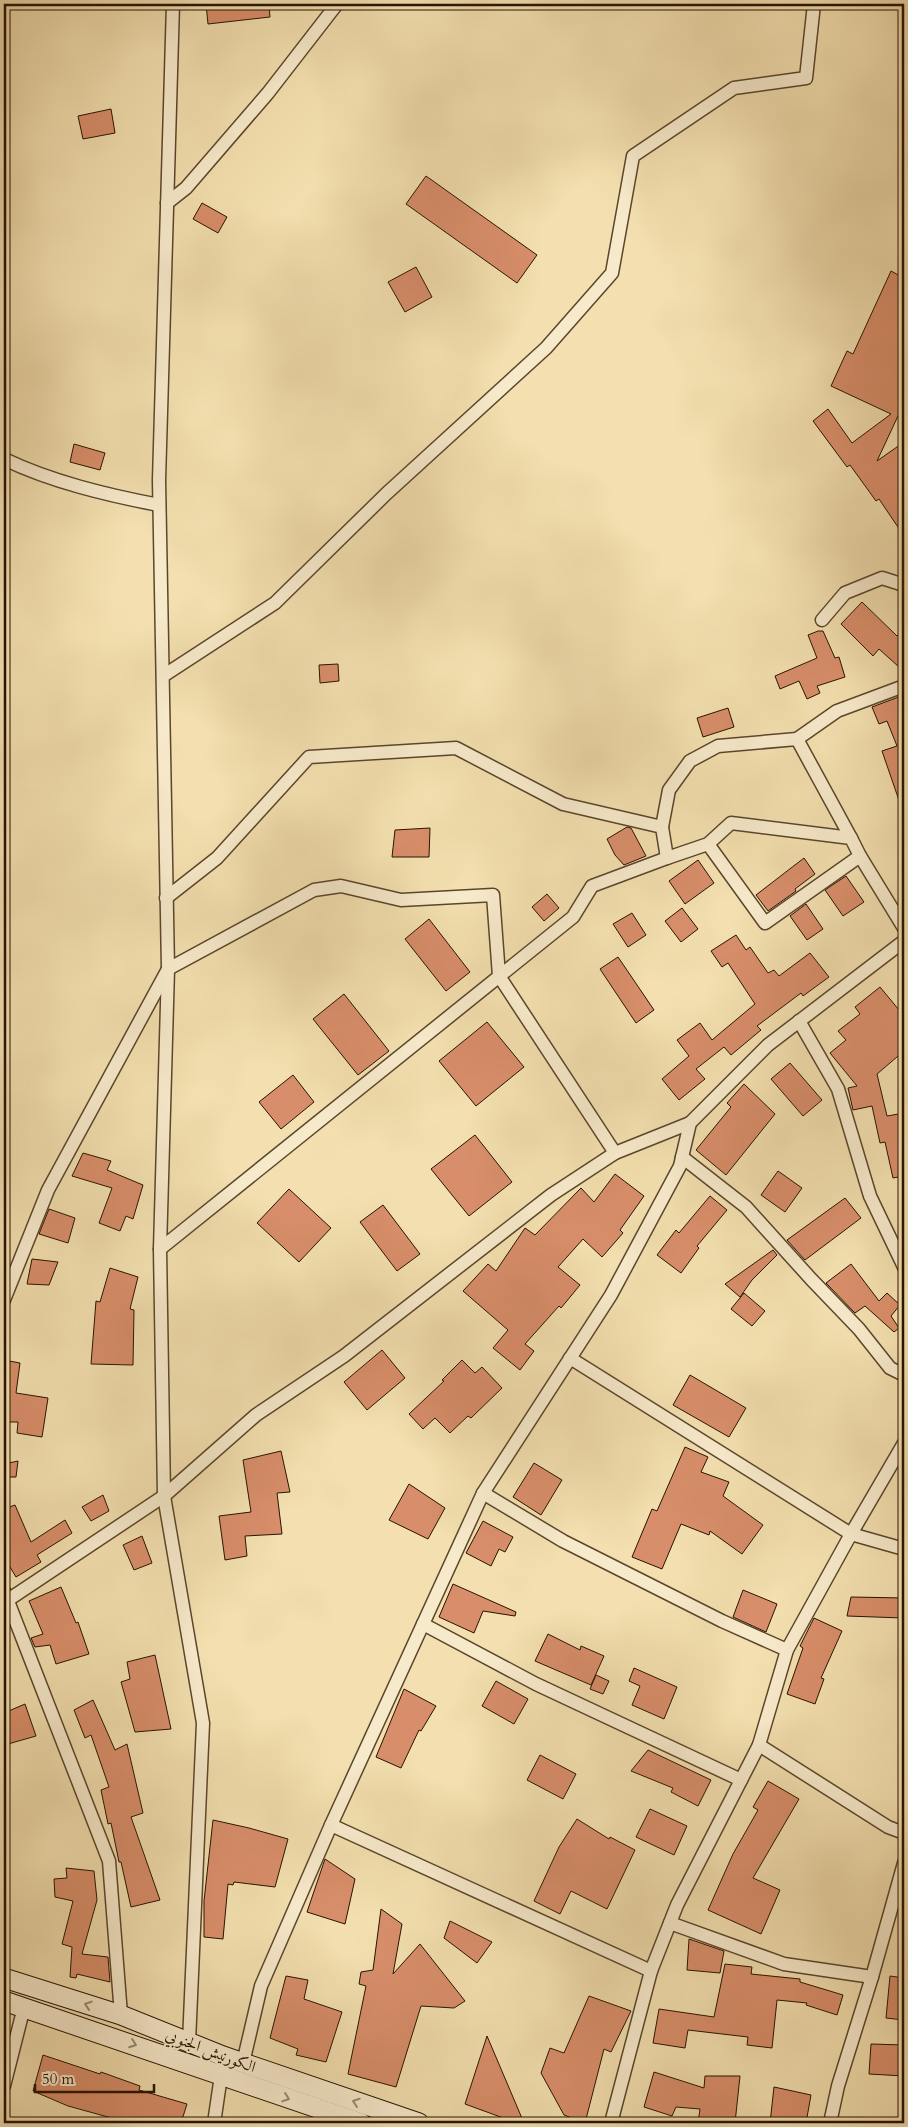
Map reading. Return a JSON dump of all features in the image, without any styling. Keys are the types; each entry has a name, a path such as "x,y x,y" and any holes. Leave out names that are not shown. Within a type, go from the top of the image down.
{"main road":[{"name":"الكورنيش الجنوبي","path":"4,1978 121,2015 223,2056 419,2123"},
{"name":"الكورنيش الجنوبي","path":"4,2001 361,2123"}],"street":[{"path":"173,4 159,506 168,969 160,1249 164,1496 203,1723 189,2042"},
{"path":"167,203 186,188 268,93 337,4"},
{"path":"162,676 275,603 386,494 546,348 612,273 633,156 734,88 806,78 814,4"},
{"path":"4,459 24,468 119,497 159,506"},
{"path":"822,620 845,593 882,578 904,585"},
{"path":"666,858 662,827 669,790 690,761 718,746 797,739 837,711 904,686"},
{"path":"797,739 860,856 904,928"},
{"path":"166,898 217,858 308,757 456,748 563,804 662,827"},
{"path":"160,1249 573,917 592,886 708,844 731,823 851,838"},
{"path":"708,844 765,923 860,856"},
{"path":"4,1300 48,1190 168,969 314,890 341,886 401,900 493,895 499,976 615,1153"},
{"path":"121,2015 109,1860 6,1596 164,1496 256,1415 344,1356 551,1195 615,1153 690,1123 768,1045 904,941"},
{"path":"799,1021 838,1088 870,1196 904,1267"},
{"path":"243,2063 261,1986 331,1825 483,1493 611,1295 680,1166 690,1123"},
{"path":"682,1157 746,1207 810,1279 859,1329 890,1368 904,1375"},
{"path":"570,1358 851,1534 904,1549"},
{"path":"611,2123 651,1971 677,1905 760,1745 787,1650 904,1443"},
{"path":"483,1493 563,1541 722,1621 787,1650"},
{"path":"423,1624 536,1684 741,1780"},
{"path":"760,1745 888,1827 904,1833"},
{"path":"331,1825 651,1971"},
{"path":"830,2123 838,2086 872,1977 904,1863"},
{"path":"670,1923 784,1964 872,1977"},
{"path":"4,2086 24,2007"},
{"path":"214,2123 222,2076 223,2056"}],"building":[{"path":"206,4 269,4 270,17 208,24"},
{"path":"111,109 115,133 83,139 78,116"},
{"path":"426,176 537,255 517,283 406,204"},
{"path":"202,203 227,217 218,233 193,219"},
{"path":"416,267 432,297 405,312 388,282"},
{"path":"891,271 904,278 904,403 877,461 904,442 904,536 879,499 876,501 850,465 847,467 813,421 828,409 852,443 891,414 831,386 847,351 853,354"},
{"path":"74,444 105,453 100,470 70,462"},
{"path":"862,602 897,636 904,629 904,661 899,667 879,649 873,656 841,624"},
{"path":"823,631 835,658 839,657 845,677 817,686 820,693 807,699 799,681 780,689 775,676 817,658 808,635"},
{"path":"338,664 339,681 320,683 319,665"},
{"path":"904,695 904,809 902,809 882,751 897,746 887,721 879,724 872,707"},
{"path":"728,708 734,727 703,737 697,718"},
{"path":"627,827 631,828 646,856 624,865 615,855 607,839"},
{"path":"430,828 429,857 392,857 395,830"},
{"path":"804,858 815,874 795,889 796,891 768,911 756,895"},
{"path":"698,860 714,883 685,904 669,881"},
{"path":"846,876 864,902 843,916 825,890"},
{"path":"547,894 559,908 544,921 532,907"},
{"path":"806,904 823,929 807,940 790,916"},
{"path":"682,908 698,929 681,942 665,921"},
{"path":"632,913 646,935 628,947 613,924"},
{"path":"429,919 470,972 446,991 405,939"},
{"path":"736,935 746,950 750,947 768,973 774,970 779,976 810,953 829,977 803,996 801,993 757,1026 761,1030 731,1055 724,1047 696,1069 705,1079 679,1100 662,1079 689,1056 677,1040 700,1023 712,1040 755,1004 728,963 722,967 711,951"},
{"path":"618,957 654,1010 636,1023 600,969"},
{"path":"880,987 904,1016 904,1051 877,1074 887,1116 904,1113 904,1176 893,1178 885,1142 880,1143 872,1106 853,1110 848,1088 857,1086 830,1053 846,1040 838,1031 860,1014 855,1007"},
{"path":"344,994 389,1051 358,1075 313,1019"},
{"path":"487,1022 524,1067 476,1106 439,1061"},
{"path":"790,1063 822,1100 803,1116 771,1079"},
{"path":"293,1075 314,1102 281,1129 259,1102"},
{"path":"744,1084 775,1114 726,1175 696,1150 731,1107 727,1103"},
{"path":"475,1135 512,1182 469,1216 431,1169"},
{"path":"83,1153 111,1161 107,1170 143,1185 133,1219 126,1216 120,1231 99,1223 112,1188 72,1176"},
{"path":"778,1171 802,1188 785,1212 761,1195"},
{"path":"615,1174 644,1196 620,1230 623,1233 602,1257 583,1239 558,1267 580,1285 561,1308 559,1306 525,1344 534,1351 520,1370 493,1348 508,1330 463,1291 488,1264 496,1271 525,1228 535,1235 581,1188 594,1202"},
{"path":"289,1189 331,1228 299,1262 257,1223"},
{"path":"710,1196 727,1210 697,1246 699,1248 681,1273 657,1255 676,1230 679,1233"},
{"path":"845,1198 861,1218 805,1260 787,1240"},
{"path":"383,1205 420,1254 397,1271 360,1222"},
{"path":"49,1209 75,1218 68,1243 39,1234"},
{"path":"773,1250 777,1255 752,1280 740,1297 725,1284"},
{"path":"32,1259 58,1262 49,1285 27,1284"},
{"path":"851,1264 879,1301 887,1293 900,1305 891,1316 899,1328 894,1332 865,1306 855,1313 826,1283"},
{"path":"110,1268 138,1277 130,1309 134,1310 133,1365 91,1364 96,1301 100,1302"},
{"path":"744,1293 765,1311 752,1326 731,1309"},
{"path":"382,1350 405,1378 367,1410 344,1382"},
{"path":"4,1360 20,1363 16,1393 48,1398 42,1437 17,1433 18,1422 4,1422"},
{"path":"462,1360 475,1373 482,1367 502,1388 471,1418 468,1416 450,1433 435,1418 423,1429 409,1414 444,1381 442,1380"},
{"path":"690,1375 746,1408 729,1437 673,1405"},
{"path":"685,1447 708,1457 701,1472 729,1482 723,1496 763,1525 742,1554 710,1531 709,1535 681,1524 662,1569 632,1557 652,1509 657,1511"},
{"path":"281,1451 290,1492 277,1493 282,1534 245,1536 247,1556 225,1560 219,1516 251,1512 243,1460"},
{"path":"18,1461 16,1477 4,1477 4,1464"},
{"path":"534,1463 562,1480 541,1515 513,1497"},
{"path":"409,1484 445,1508 428,1539 389,1520"},
{"path":"103,1495 109,1511 91,1521 82,1507"},
{"path":"15,1505 31,1542 65,1520 72,1533 37,1555 41,1562 16,1577 4,1557 4,1509"},
{"path":"483,1521 513,1537 505,1552 499,1549 491,1566 466,1553"},
{"path":"142,1536 152,1563 134,1570 123,1545"},
{"path":"453,1584 516,1612 515,1616 483,1611 474,1633 439,1617"},
{"path":"61,1587 76,1623 78,1622 89,1654 56,1664 50,1645 35,1647 31,1638 43,1634 29,1601"},
{"path":"743,1590 777,1604 766,1632 733,1617"},
{"path":"851,1597 904,1598 903,1618 847,1616"},
{"path":"814,1618 842,1631 821,1678 824,1679 815,1704 787,1694 803,1648 800,1646"},
{"path":"548,1634 580,1650 581,1646 604,1656 591,1685 535,1661"},
{"path":"155,1655 171,1729 135,1732 121,1682 130,1679 127,1662"},
{"path":"634,1668 677,1687 664,1719 632,1705 640,1686 629,1681"},
{"path":"596,1675 609,1681 603,1694 590,1689"},
{"path":"496,1681 528,1699 514,1724 482,1706"},
{"path":"404,1689 436,1706 421,1731 419,1730 401,1768 376,1757"},
{"path":"93,1700 115,1750 127,1744 143,1813 131,1817 160,1900 131,1907 111,1823 108,1824 101,1790 109,1787 91,1735 85,1738 74,1710"},
{"path":"25,1704 36,1736 8,1744 4,1733 4,1713"},
{"path":"648,1750 711,1780 698,1806 671,1792 673,1788 631,1771"},
{"path":"540,1755 576,1774 563,1799 527,1780"},
{"path":"768,1781 799,1799 753,1878 780,1890 761,1934 708,1910 733,1854 758,1810 753,1807"},
{"path":"650,1809 687,1826 674,1855 636,1837"},
{"path":"577,1819 609,1839 610,1837 635,1850 607,1909 571,1891 560,1914 534,1901 559,1847"},
{"path":"213,1820 288,1839 275,1887 234,1882 233,1885 228,1884 223,1939 204,1937 204,1901"},
{"path":"325,1859 355,1879 345,1924 307,1912"},
{"path":"66,1868 94,1871 97,1900 82,1954 108,1957 110,1982 77,1974 76,1978 70,1977 72,1947 62,1944 73,1901 55,1897 54,1879 67,1878"},
{"path":"381,1909 402,1924 393,1974 420,1944 465,2001 454,2008 421,2006 396,2087 348,2074 366,1986 359,1984 361,1972 373,1970"},
{"path":"450,1921 492,1942 477,1963 444,1938"},
{"path":"689,1939 724,1951 720,1973 687,1970"},
{"path":"725,1964 752,1967 751,1974 800,1979 800,1982 843,1995 837,2015 806,2005 807,2003 777,2000 772,2048 747,2045 748,2037 688,2030 685,2048 653,2043 659,2009 714,2017"},
{"path":"286,1976 308,1980 304,1999 342,2012 326,2062 296,2055 298,2049 270,2038"},
{"path":"890,1976 904,1978 904,2020 886,2018"},
{"path":"589,1996 631,2011 611,2052 604,2049 585,2123 564,2115 541,2073 550,2048 564,2053"},
{"path":"487,2036 524,2123 517,2123 465,2104"},
{"path":"871,2044 904,2045 904,2076 869,2074"},
{"path":"43,2055 100,2074 101,2072 140,2086 139,2090 187,2104 181,2123 130,2123 68,2106 33,2091"},
{"path":"654,2072 704,2088 705,2076 740,2076 735,2123 698,2123 700,2109 676,2107 672,2116 644,2107"},
{"path":"774,2087 811,2095 806,2123 770,2123"}]}
